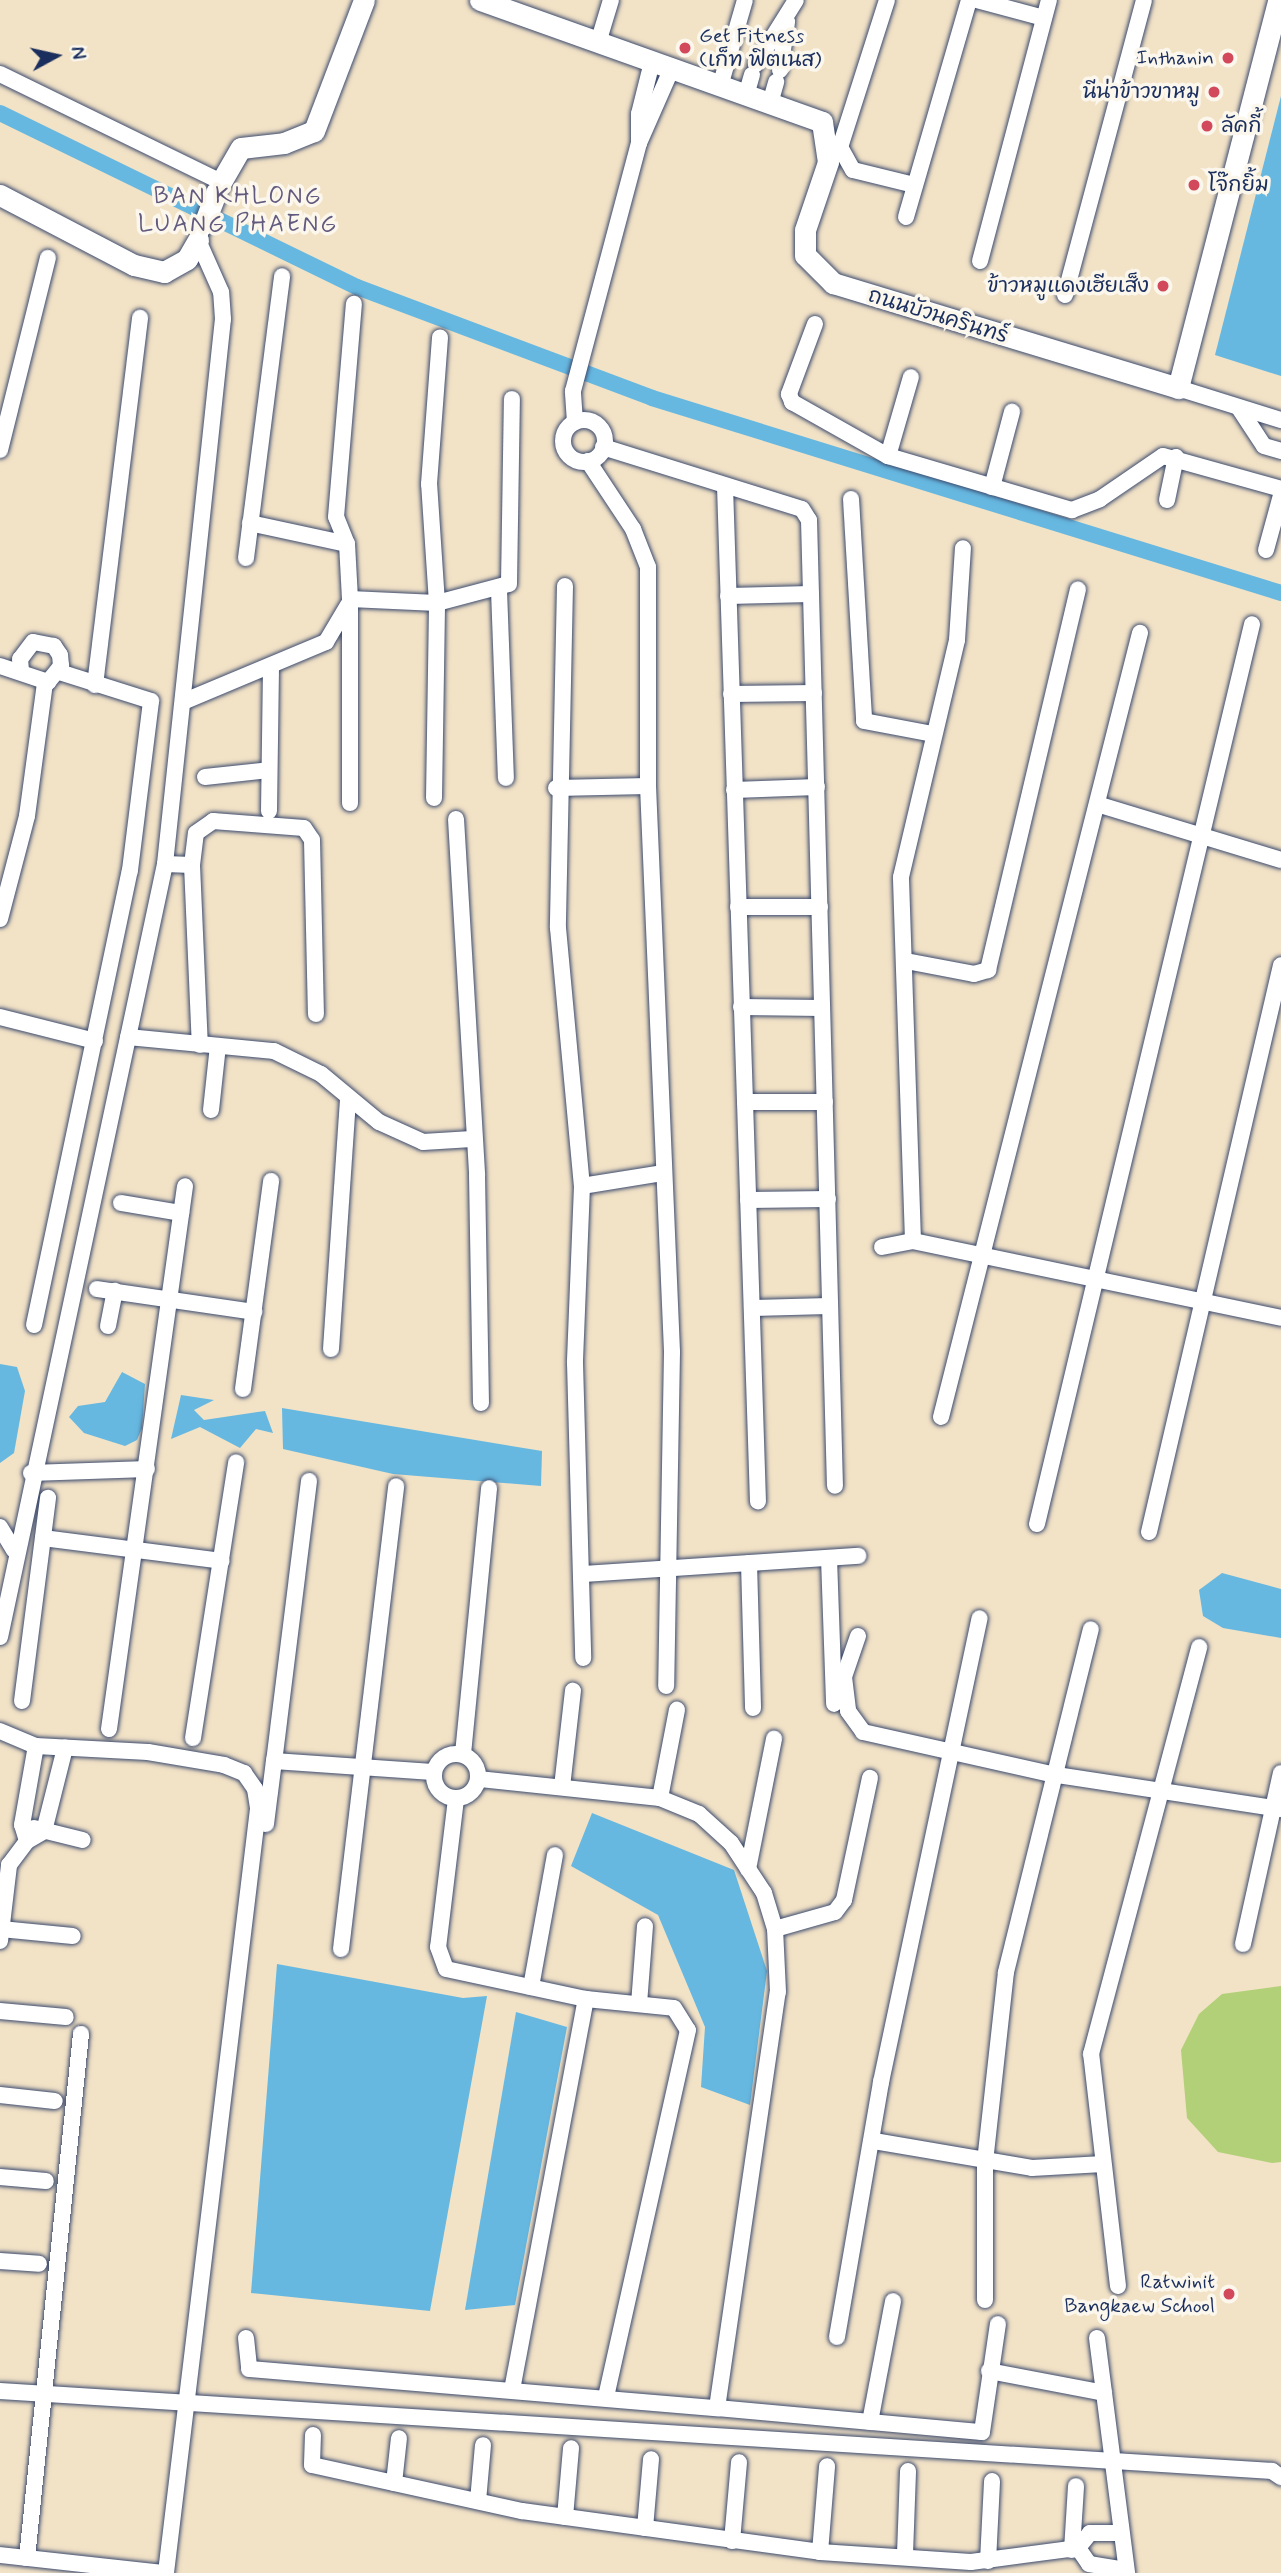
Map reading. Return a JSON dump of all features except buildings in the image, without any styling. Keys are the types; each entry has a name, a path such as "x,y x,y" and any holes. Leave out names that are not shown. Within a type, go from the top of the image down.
{"street":[{"path":"0,195 134,265 164,272 187,259 219,187 240,148 284,144 314,131 364,0"},
{"name":"ถนนบัวนครินทร์","path":"480,0 598,43 721,83 752,77 776,84 822,122 830,144 805,230 805,255 816,273 1178,387"},
{"path":"598,43 611,0"},
{"path":"721,83 745,0"},
{"path":"752,77 787,22 796,0"},
{"path":"887,0 840,147 853,170 914,185"},
{"path":"906,217 969,0"},
{"path":"977,0 1044,18"},
{"path":"980,261 1049,0"},
{"path":"1065,295 1144,0"},
{"path":"1278,0 1178,387 1281,420"},
{"path":"776,84 787,22"},
{"path":"603,447 588,461 575,460 563,444 575,422 573,391 586,332 639,143 641,101 662,65"},
{"path":"0,74 219,187"},
{"path":"0,1637 4,1588 165,864 185,701 223,319 221,292 201,232"},
{"path":"0,450 48,258"},
{"path":"246,558 282,276"},
{"path":"350,803 350,599 347,544 336,517 354,303"},
{"path":"94,685 140,318"},
{"path":"815,324 789,394 792,402 888,456 1072,510 1100,499 1152,458 1176,457 1281,489"},
{"path":"434,799 437,603 429,484 440,337"},
{"path":"888,456 911,377"},
{"path":"350,599 437,603 499,590 514,576 512,399"},
{"path":"1239,408 1264,446 1281,451"},
{"path":"992,487 1012,412"},
{"path":"575,422 597,425 603,447"},
{"path":"603,447 807,513 817,787 835,1486"},
{"path":"1167,500 1176,457"},
{"path":"588,461 633,529 648,566 648,786 662,1173 672,1352 666,1686"},
{"path":"725,486 758,1501"},
{"path":"1266,550 1281,495"},
{"path":"851,499 864,722 933,734"},
{"path":"250,523 347,544"},
{"path":"913,1241 906,961 901,877 957,640 963,548"},
{"path":"565,586 556,788 558,928 582,1186 575,1363 584,1574 583,1658"},
{"path":"906,961 974,974 988,971 1078,589"},
{"path":"499,590 506,778"},
{"path":"728,596 811,594"},
{"path":"185,701 271,670 326,642 350,599"},
{"path":"1037,1524 1252,624"},
{"path":"941,1417 987,1256 1100,805 1140,633"},
{"path":"0,919 27,816 46,682 59,672 60,655 44,641 24,649 21,670 27,679 46,682"},
{"path":"0,666 21,670"},
{"path":"269,811 271,670"},
{"path":"34,1325 130,870 150,701 59,672"},
{"path":"731,694 814,693"},
{"path":"205,777 269,770"},
{"path":"556,788 648,786"},
{"path":"734,790 817,787"},
{"path":"1100,805 1202,839 1281,860"},
{"path":"456,819 472,1139 481,1403"},
{"path":"200,1045 192,865 196,833 213,821 304,828 313,840 316,1014"},
{"path":"165,864 192,865"},
{"path":"738,908 820,906"},
{"path":"1149,1532 1201,1297 1281,965"},
{"path":"741,1007 822,1008"},
{"path":"0,1017 95,1041"},
{"path":"128,1037 274,1051 321,1074 379,1122 423,1142 472,1139"},
{"path":"211,1110 218,1046"},
{"path":"331,1349 348,1098"},
{"path":"745,1102 825,1102"},
{"path":"582,1186 662,1173"},
{"path":"243,1389 271,1181"},
{"path":"109,1729 184,1186"},
{"path":"748,1200 828,1199"},
{"path":"121,1203 181,1213"},
{"path":"882,1247 913,1241 1201,1297 1281,1318"},
{"path":"97,1289 254,1312"},
{"path":"108,1326 115,1291"},
{"path":"752,1308 830,1306"},
{"path":"193,1738 236,1462"},
{"path":"31,1473 147,1469"},
{"path":"251,1930 309,1481"},
{"path":"341,1949 365,1767 396,1486"},
{"path":"463,1754 489,1488"},
{"path":"22,1701 48,1497"},
{"path":"0,1527 14,1550"},
{"path":"43,1538 222,1562"},
{"path":"584,1574 858,1556"},
{"path":"829,1558 834,1704"},
{"path":"749,1563 753,1709"},
{"path":"837,2337 948,1754 980,1618"},
{"path":"985,2300 985,2162 1006,1972 1051,1774 1091,1629"},
{"path":"858,1636 844,1677 855,1726 948,1754 1051,1774 1276,1808"},
{"path":"1118,2286 1091,2054 1094,2029 1199,1647"},
{"path":"562,1787 573,1690"},
{"path":"660,1798 677,1710"},
{"path":"0,1731 36,1746 223,1765 244,1773 255,1789 258,1809 165,2573 0,2554"},
{"path":"748,1869 774,1739"},
{"path":"36,1746 25,1833 9,1865 1,1935 73,1936"},
{"path":"44,1831 65,1748"},
{"path":"450,1754 463,1754 474,1761 478,1779 468,1796 456,1799 443,1795 433,1772 450,1754"},
{"path":"274,1761 433,1772"},
{"path":"1243,1944 1276,1808 1281,1773"},
{"path":"775,1929 835,1912 844,1900 870,1778"},
{"path":"478,1779 660,1798 699,1814 748,1869 775,1929 778,1992 717,2408"},
{"path":"456,1799 439,1961 446,1969 586,1999 674,2008 688,2030 606,2397"},
{"path":"25,1833 44,1831 83,1840"},
{"path":"531,1987 555,1856"},
{"path":"639,2004 645,1926"},
{"path":"512,2390 586,1999"},
{"path":"0,2011 66,2017"},
{"path":"27,2558 47,2394 81,2035"},
{"path":"0,2095 55,2101"},
{"path":"874,2141 1032,2168 1103,2164"},
{"path":"0,2177 46,2181"},
{"path":"0,2261 39,2264"},
{"path":"870,2422 893,2301"},
{"path":"246,2338 249,2369 606,2397 982,2432 998,2324"},
{"path":"1076,2486 1075,2549 1089,2564 1127,2571 1097,2338"},
{"path":"989,2371 1104,2393"},
{"path":"0,2391 185,2407 1272,2471 1281,2477"},
{"path":"313,2435 312,2465 565,2517 820,2552 905,2554 988,2561 1075,2549 1090,2533 1121,2533"},
{"path":"394,2483 399,2438"},
{"path":"478,2501 482,2445"},
{"path":"565,2517 571,2448"},
{"path":"645,2528 651,2459"},
{"path":"732,2541 739,2462"},
{"path":"820,2552 827,2466"},
{"path":"905,2554 908,2470"},
{"path":"988,2561 992,2482"}],"green space":[{"path":"1281,1986 1281,2162 1272,2163 1218,2152 1187,2118 1181,2050 1199,2014 1222,1994"}],"water":[{"path":"1281,96 1281,376 1215,355"},
{"path":"0,1364 17,1367 25,1391 14,1453 0,1463"},
{"path":"122,1372 145,1384 142,1428 137,1440 125,1446 84,1433 69,1417 78,1406 105,1402"},
{"path":"181,1395 214,1400 194,1410 204,1420 265,1411 273,1433 256,1429 240,1448 200,1427 171,1439"},
{"path":"282,1408 542,1451 541,1486 393,1474 283,1449"},
{"path":"1222,1573 1281,1589 1281,1638 1223,1628 1203,1616 1199,1590"},
{"path":"592,1813 734,1870 767,1971 750,2105 701,2087 705,2027 658,1915 571,1866"},
{"path":"277,1964 463,1998 487,1996 430,2311 251,2293"},
{"path":"516,2012 567,2027 515,2305 465,2310"}],"waterway":[{"path":"0,113 357,287 652,398 1281,593"}],"place":[{"name":"Get Fitness (เก็ท ฟิตเนส)","path":"685,48"},
{"name":"Inthanin","path":"1228,58"},
{"name":"นีน่าข้าวขาหมู","path":"1214,92"},
{"name":"ลัคกี้","path":"1207,126"},
{"name":"โจ๊กยิ้ม","path":"1194,185"},
{"name":"ข้าวหมูแดงเฮียเส็ง","path":"1163,286"},
{"name":"Ratwinit Bangkaew School","path":"1229,2294"}],"district":[{"name":"BAN KHLONG LUANG PHAENG","path":"238,211"}]}
